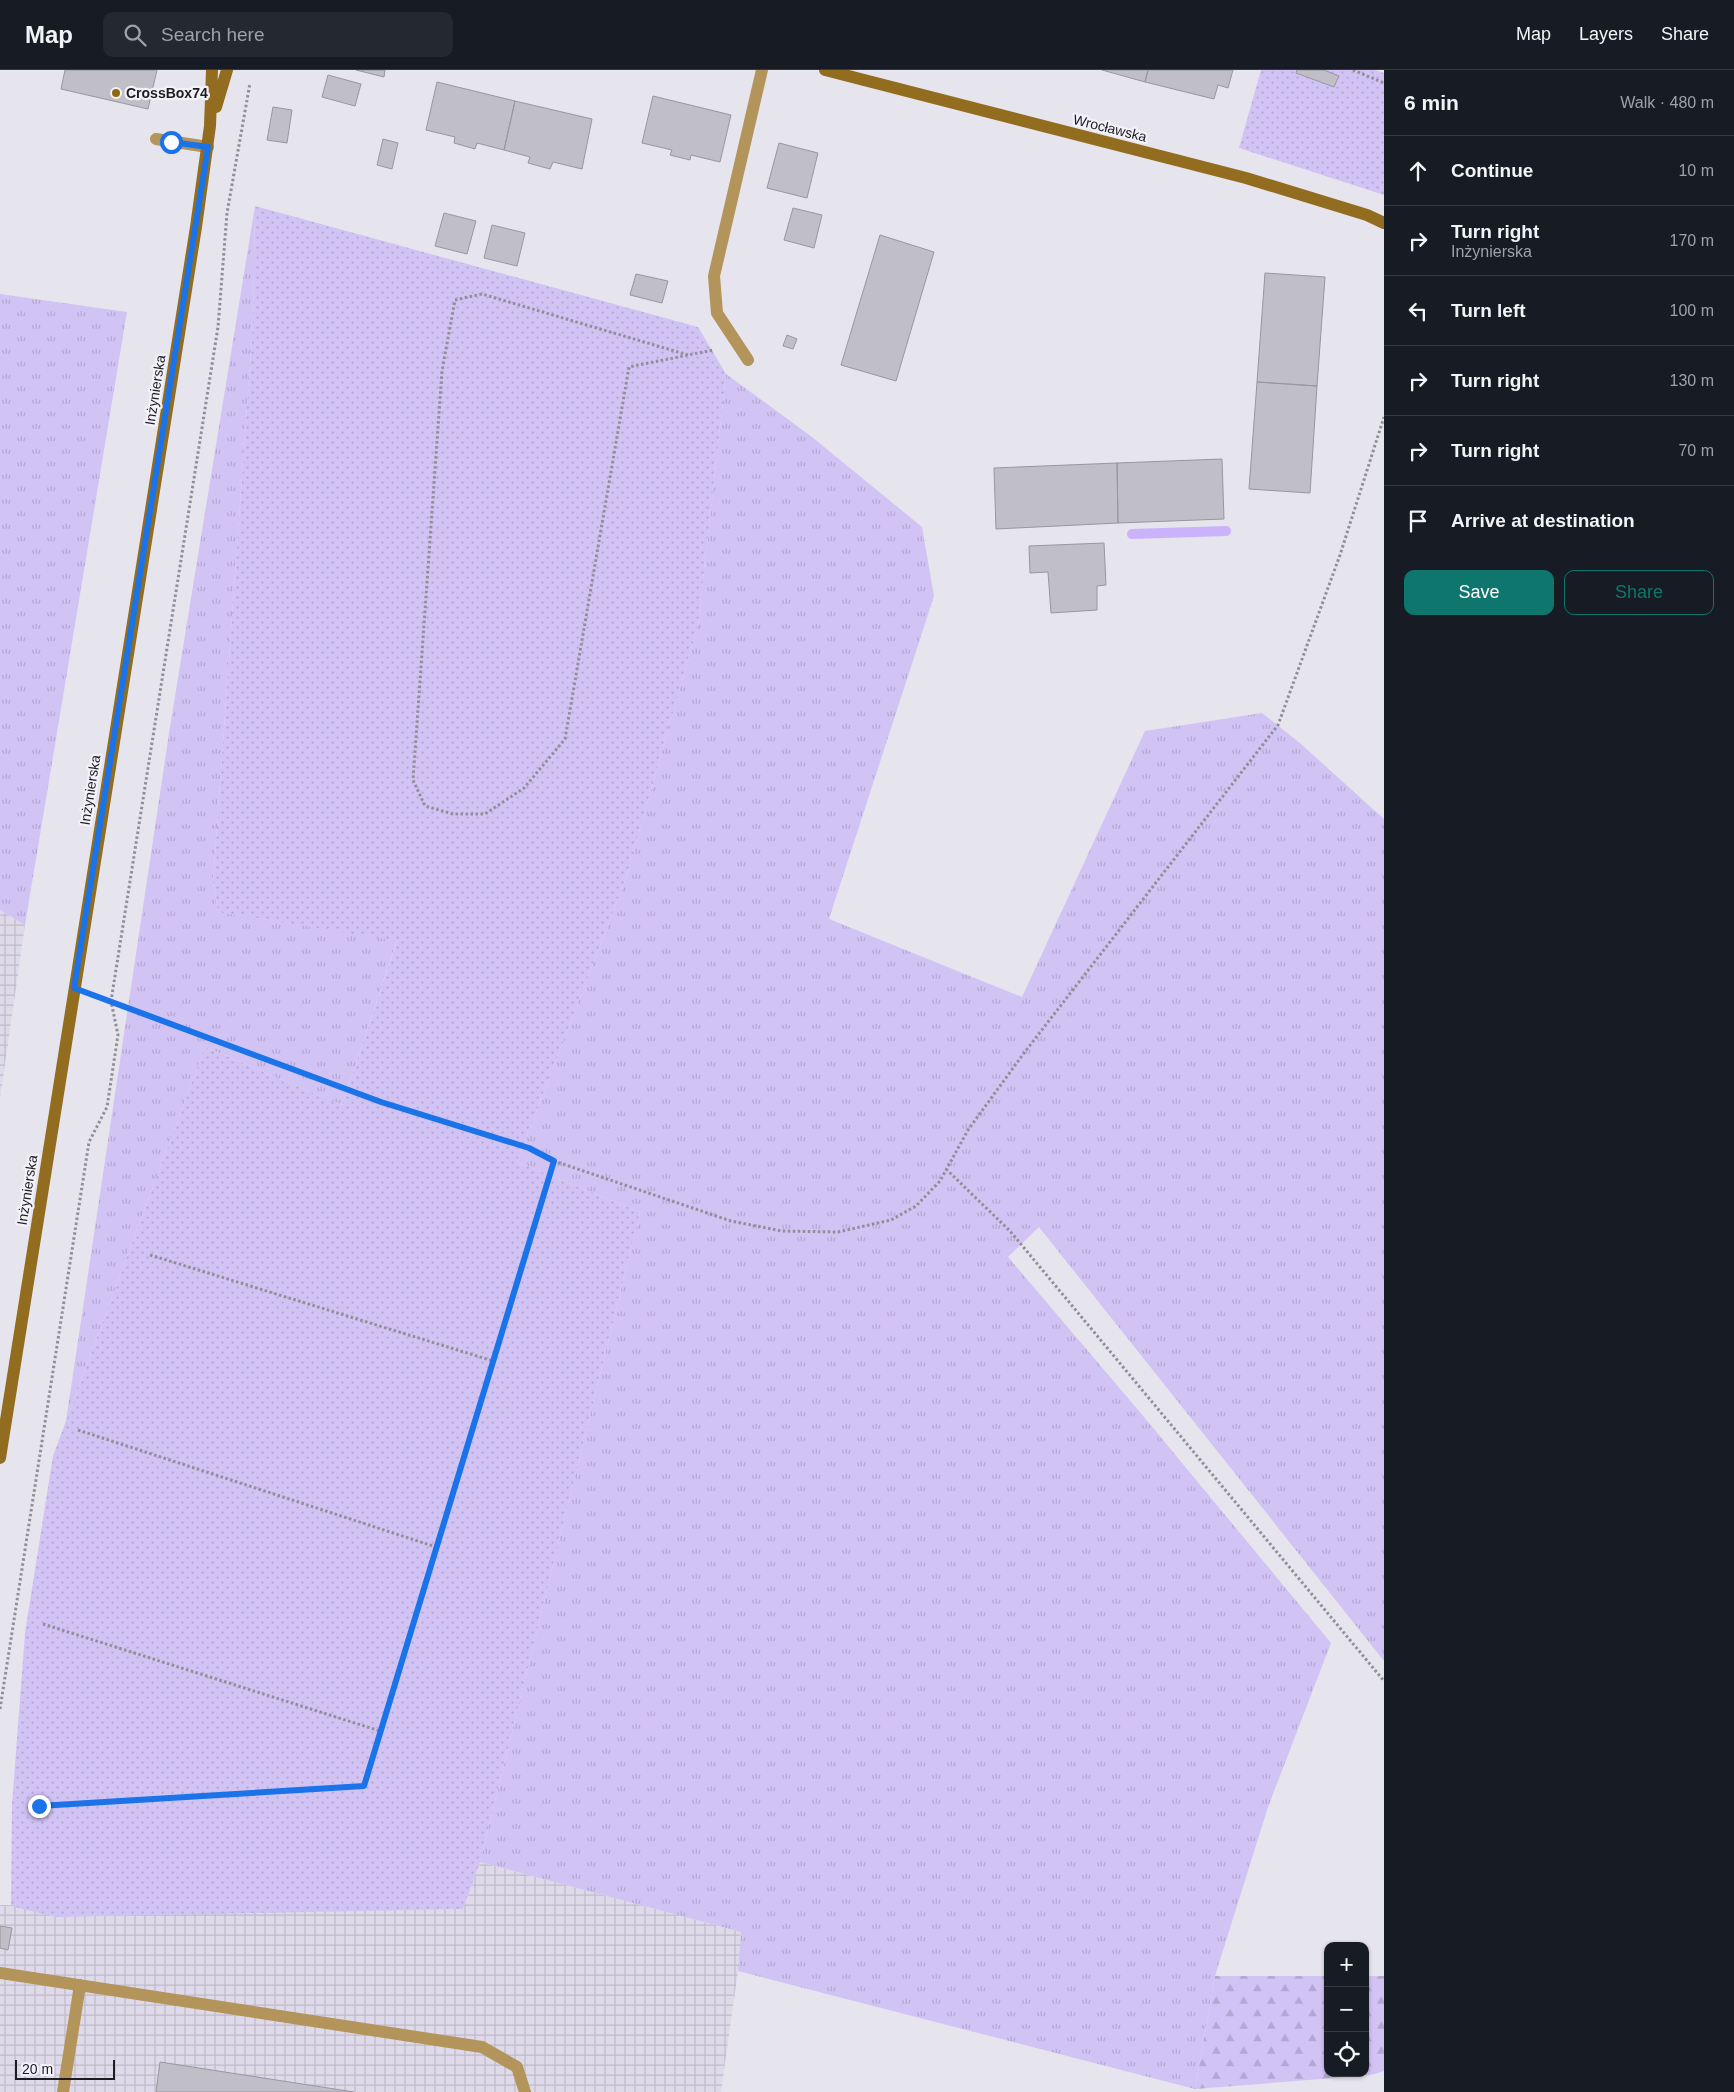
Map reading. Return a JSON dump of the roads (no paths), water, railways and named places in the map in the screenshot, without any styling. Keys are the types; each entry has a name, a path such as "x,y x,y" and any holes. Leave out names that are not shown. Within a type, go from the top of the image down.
{"street":[{"name":"Inżynierska","path":"0,1458 208,147 212,70"},
{"name":"Inżynierska","path":"210,126 226,70"},
{"name":"Wrocławska","path":"825,70 1246,178 1367,215 1384,223"}],"lane":[{"path":"748,360 717,313 714,276 762,70"},
{"path":"156,140 208,147"},
{"path":"0,1973 482,2047 517,2067 525,2092"},
{"path":"63,2092 80,1985"}],"waterway":[{"path":"1132,534 1226,531"}],"place":[{"name":"CrossBox74","path":"116,93"}]}
